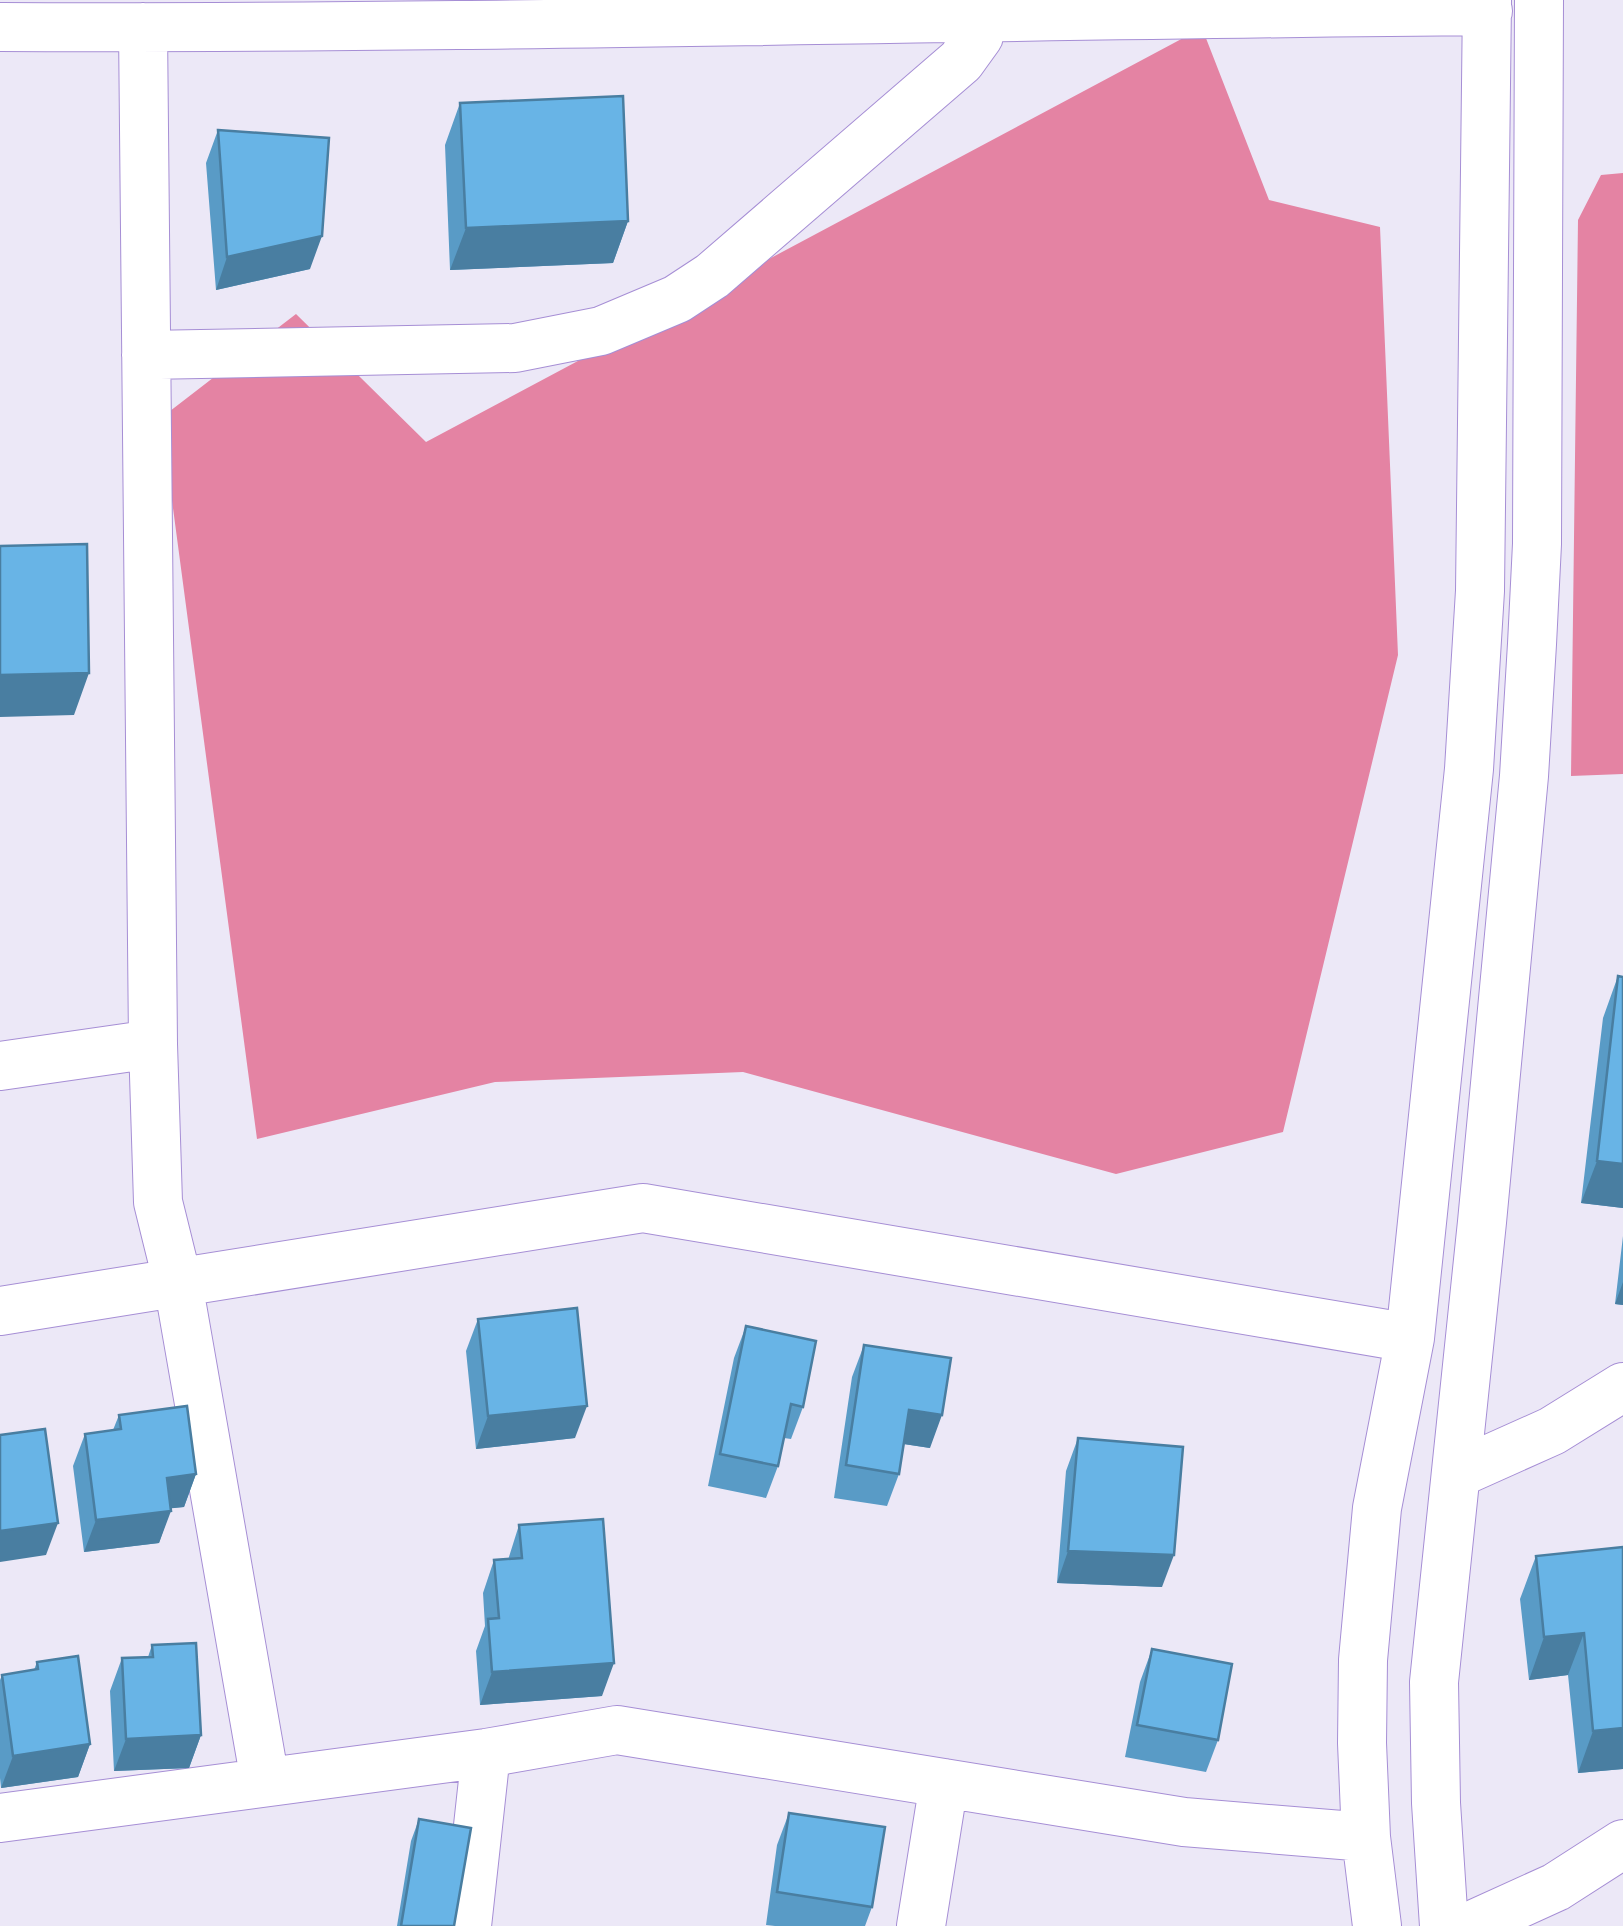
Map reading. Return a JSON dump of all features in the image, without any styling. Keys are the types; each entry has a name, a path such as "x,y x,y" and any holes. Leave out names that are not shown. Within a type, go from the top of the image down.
{"street":[{"path":"1444,1926 1434,1682 1484,1203 1531,663 1537,524 1539,0"},
{"path":"0,27 143,27 484,13 1488,6 1480,591 1469,769 1410,1338 1377,1508 1362,1660 1366,1837 1377,1926"},
{"path":"146,354 515,348 601,332 640,316 712,276 960,62 979,36 984,8"},
{"path":"143,27 158,1202 178,1283 265,1781"},
{"path":"0,1066 153,1044"},
{"path":"0,1311 643,1208 1410,1338"},
{"path":"1456,1474 1552,1431 1623,1387"},
{"path":"0,1818 486,1753 617,1730 1184,1822 1366,1837"},
{"path":"467,1926 486,1753"},
{"path":"921,1926 944,1783"},
{"path":"1470,1926 1556,1887 1623,1844"}],"shaded area":[{"path":"1202,28 1269,200 1380,227 1398,655 1283,1132 1116,1174 743,1072 495,1082 257,1139 161,418 296,314 426,442"},
{"path":"1623,173 1623,774 1571,776 1578,220 1601,175"}],"building":[{"path":"623,96 628,221 466,228 460,103"},
{"path":"218,130 329,138 322,236 227,257"},
{"path":"87,544 89,673 0,675 0,546"},
{"path":"1618,976 1623,977 1623,1164 1597,1161"},
{"path":"577,1308 587,1406 488,1416 478,1319"},
{"path":"746,1326 816,1341 803,1407 791,1404 778,1466 720,1454"},
{"path":"864,1345 951,1358 942,1415 909,1410 899,1474 846,1465"},
{"path":"187,1406 196,1474 167,1478 171,1511 96,1520 85,1434 121,1429 119,1415"},
{"path":"45,1429 58,1523 0,1531 0,1435"},
{"path":"1078,1438 1183,1447 1174,1555 1068,1551"},
{"path":"603,1519 614,1663 492,1672 488,1619 499,1618 494,1560 522,1558 519,1525"},
{"path":"1623,1547 1623,1728 1593,1731 1584,1633 1544,1637 1536,1556"},
{"path":"196,1643 201,1735 126,1739 122,1658 153,1657 152,1645"},
{"path":"1152,1649 1232,1664 1218,1740 1137,1725"},
{"path":"78,1656 90,1744 13,1756 2,1675 38,1669 37,1662"},
{"path":"789,1813 885,1827 872,1907 777,1892"},
{"path":"419,1819 471,1828 454,1926 401,1926"}]}
